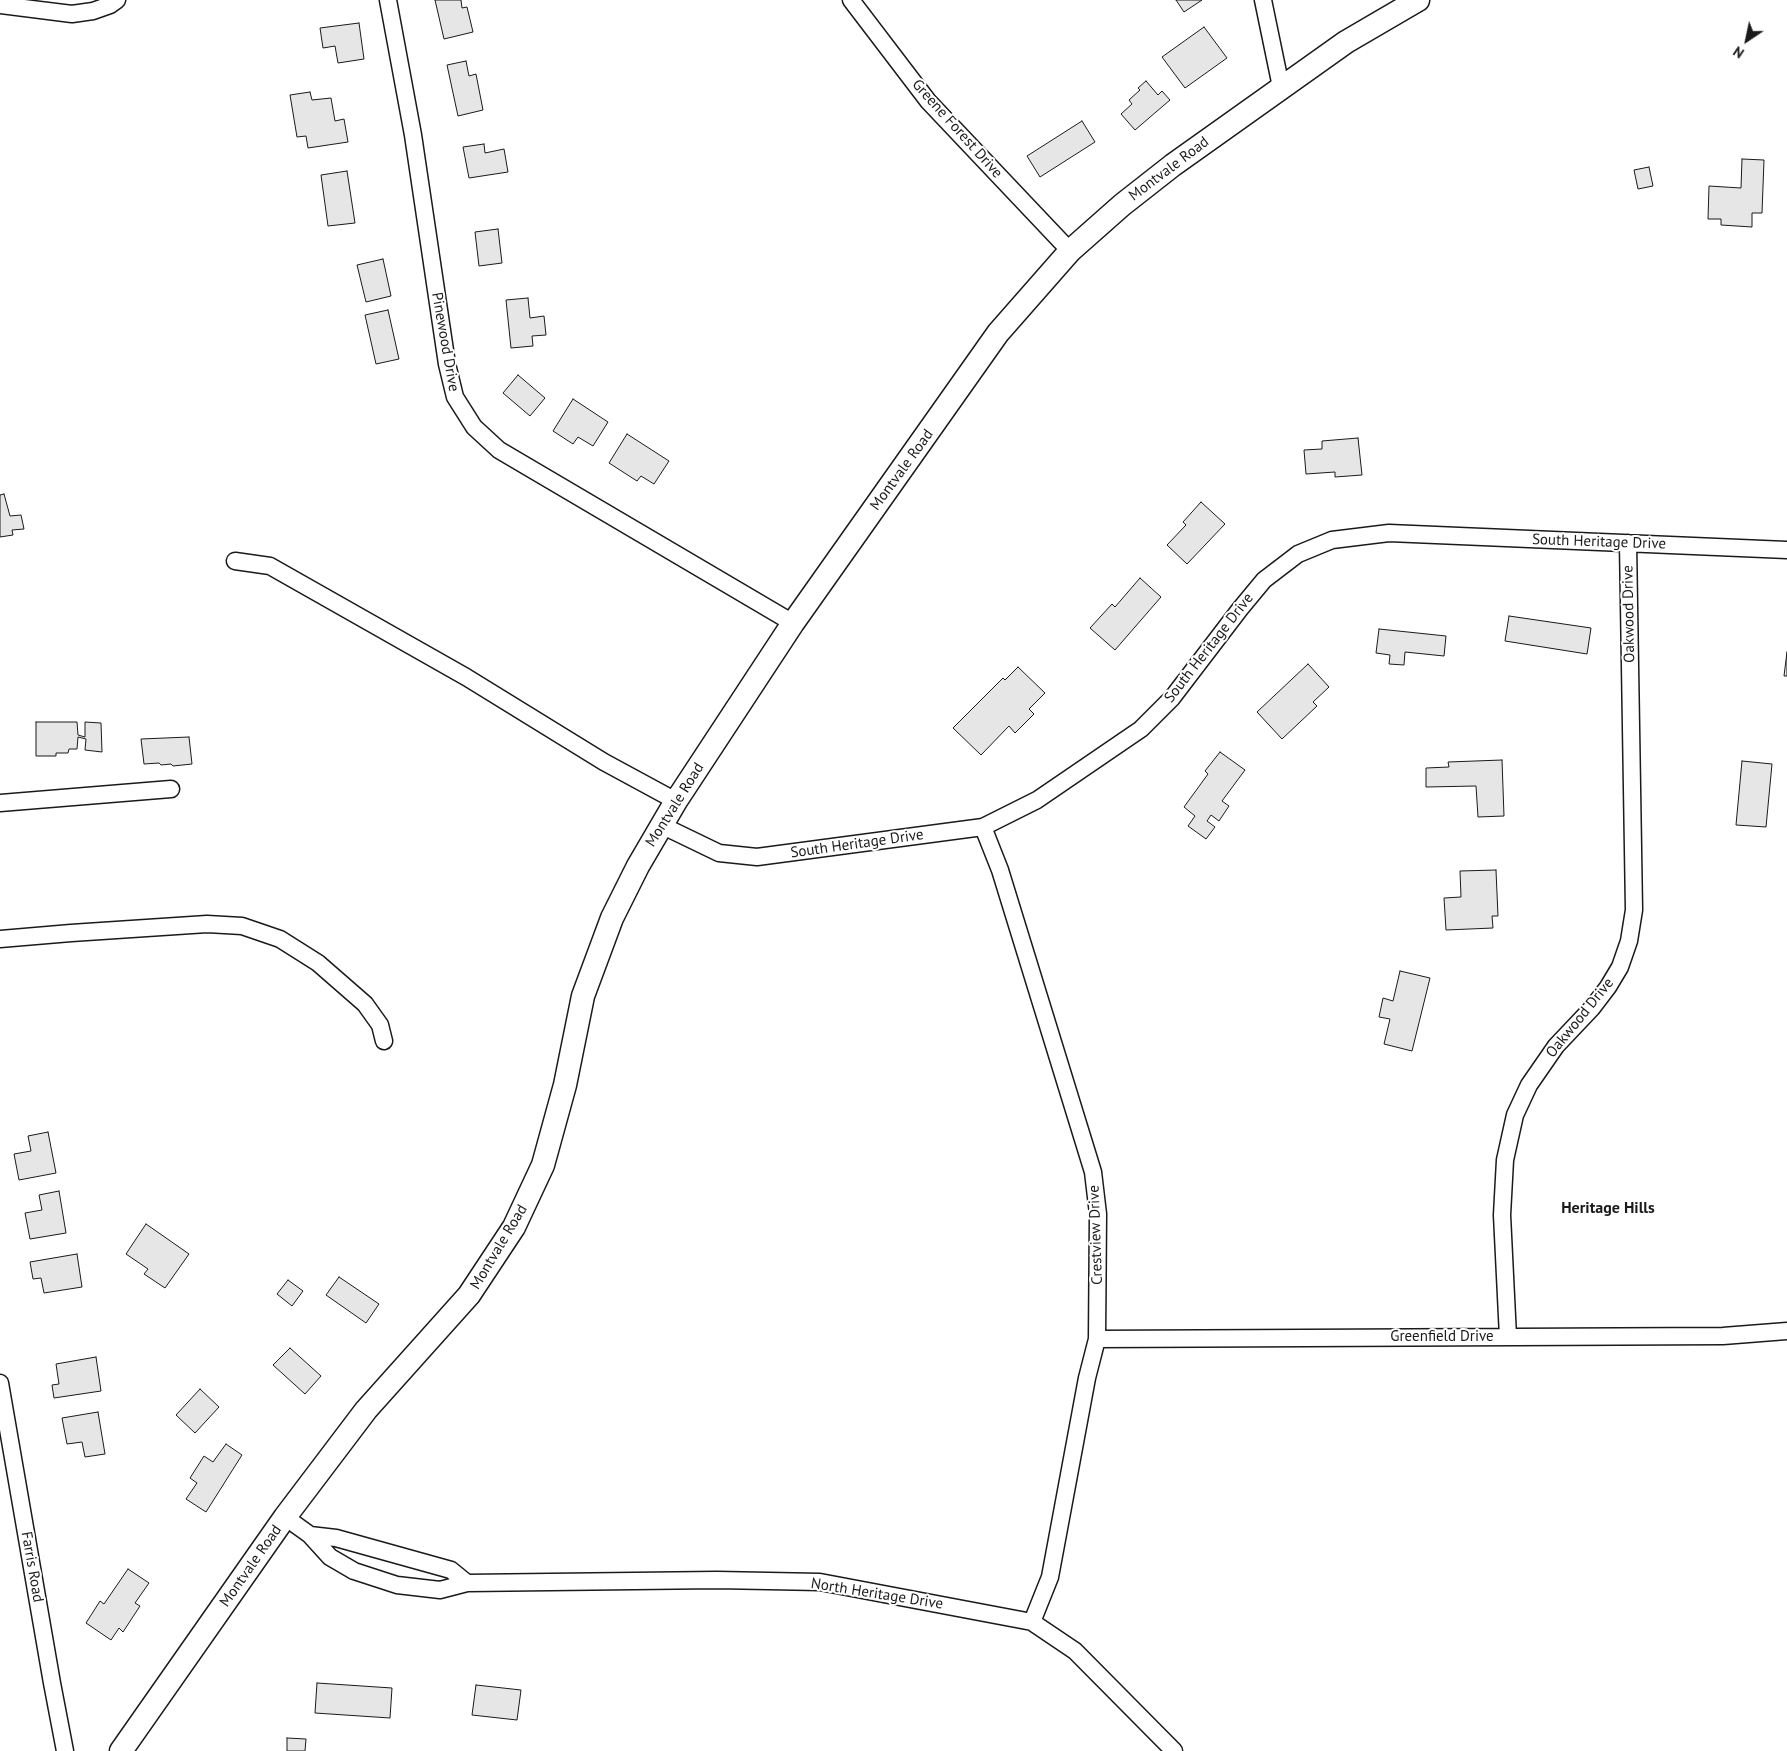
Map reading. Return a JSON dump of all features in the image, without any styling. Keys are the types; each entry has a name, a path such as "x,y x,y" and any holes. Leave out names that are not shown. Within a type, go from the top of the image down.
{"main road":[{"name":"Montvale Road","path":"121,1751 285,1517 366,1410 469,1294 514,1227 543,1165 565,1085 586,988 612,918 638,866 676,801 793,623 998,333 1070,251 1122,204 1281,87 1346,42 1418,0"}],"street":[{"path":"0,5 72,14 92,11 110,5 117,0"},
{"name":"Pinewood Drive","path":"388,0 413,135 447,364 454,397 474,427 499,450 793,623"},
{"name":"Greene Forest Drive","path":"850,0 928,101 1070,251"},
{"path":"1263,0 1281,87"},
{"name":"South Heritage Drive","path":"661,825 719,853 757,857 983,827 1037,800 1141,729 1172,698 1240,608 1264,580 1298,554 1332,540 1389,533 1787,550"},
{"name":"Oakwood Drive","path":"1508,1336 1502,1215 1505,1160 1514,1115 1529,1085 1556,1046 1592,1008 1608,987 1620,967 1629,941 1633,918 1628,543"},
{"path":"235,561 270,566 466,677 604,762 676,801"},
{"path":"0,803 171,790"},
{"name":"Crestview Drive","path":"983,827 1000,870 1093,1172 1098,1214 1097,1338 1087,1378 1050,1577 1032,1622"},
{"path":"0,939 207,924 242,926 280,939 318,963 365,1004 380,1025 384,1041"},
{"name":"Greenfield Drive","path":"1097,1338 1723,1336 1787,1331"},
{"name":"Farris Road","path":"0,1383 65,1751"},
{"name":"North Heritage Drive","path":"285,1517 310,1535 330,1557 354,1571 397,1584 440,1590 467,1583 717,1580 820,1582 1032,1622 1075,1651 1174,1751"},
{"name":"North Heritage Drive","path":"310,1535 336,1538 451,1570 467,1583"}],"building":[{"path":"435,0 461,0 462,8 467,7 473,32 444,39"},
{"path":"1176,0 1202,0 1184,12"},
{"path":"359,23 364,59 338,63 335,46 323,48 320,28"},
{"path":"1204,27 1227,58 1185,88 1162,57"},
{"path":"466,61 469,76 476,74 483,110 458,116 447,65"},
{"path":"1146,81 1158,95 1162,91 1170,100 1135,130 1121,114 1132,104 1129,100 1140,90 1138,88"},
{"path":"310,92 312,100 331,98 335,121 344,119 348,142 308,148 306,136 297,137 290,95"},
{"path":"1082,121 1095,142 1040,177 1027,156"},
{"path":"484,144 485,153 504,149 508,172 469,178 463,147"},
{"path":"1742,159 1764,160 1762,213 1752,213 1752,227 1721,225 1721,219 1708,219 1709,186 1741,188"},
{"path":"1649,167 1653,186 1638,189 1634,170"},
{"path":"347,171 355,223 328,226 321,175"},
{"path":"498,229 502,263 479,266 475,232"},
{"path":"383,259 391,296 366,302 357,265"},
{"path":"528,298 530,318 544,316 546,335 532,336 533,346 511,348 506,300"},
{"path":"388,310 399,359 376,364 365,315"},
{"path":"518,375 545,398 530,416 503,393"},
{"path":"573,399 608,422 593,446 578,437 573,444 553,431"},
{"path":"627,434 669,461 654,484 641,476 637,481 609,463"},
{"path":"1358,438 1362,475 1335,477 1335,472 1306,474 1304,450 1322,449 1322,441"},
{"path":"4,494 10,516 21,515 24,529 12,530 13,535 0,537 0,495"},
{"path":"1201,502 1225,524 1187,564 1167,545 1186,525 1183,522"},
{"path":"1140,578 1161,597 1115,650 1090,628 1112,604 1115,607"},
{"path":"1509,616 1591,628 1587,654 1505,641"},
{"path":"1379,629 1446,636 1444,656 1405,652 1404,665 1389,664 1390,655 1376,653"},
{"path":"1787,652 1787,676 1784,676"},
{"path":"1308,664 1329,687 1313,702 1317,706 1282,739 1257,712"},
{"path":"1018,667 1045,693 1029,709 1034,714 1015,733 1009,726 981,755 953,728 1003,678 1005,680"},
{"path":"36,722 77,722 78,735 85,737 85,722 101,723 102,752 85,750 86,739 78,737 77,749 69,749 68,753 56,753 56,756 36,756"},
{"path":"189,737 192,764 173,766 171,764 161,765 159,763 144,764 141,739"},
{"path":"1220,752 1245,770 1222,801 1229,806 1219,821 1211,815 1207,821 1215,827 1206,839 1188,826 1195,816 1184,807 1208,774 1205,771"},
{"path":"1502,760 1504,816 1478,817 1476,786 1426,787 1426,768 1449,767 1448,762"},
{"path":"1742,761 1772,764 1766,827 1736,825"},
{"path":"1496,870 1498,916 1492,916 1493,928 1446,930 1444,898 1461,897 1460,871"},
{"path":"1400,971 1430,978 1412,1051 1384,1044 1390,1019 1379,1017 1383,998 1393,1001"},
{"path":"48,1132 56,1173 19,1180 14,1154 31,1151 28,1136"},
{"path":"59,1191 66,1233 30,1239 25,1213 42,1210 39,1195"},
{"path":"146,1224 189,1254 165,1288 144,1274 148,1269 126,1254"},
{"path":"77,1254 82,1287 44,1293 41,1278 33,1279 30,1262"},
{"path":"339,1277 379,1304 366,1323 326,1295"},
{"path":"288,1280 303,1291 292,1306 277,1294"},
{"path":"290,1348 321,1376 305,1394 273,1365"},
{"path":"96,1357 101,1391 54,1398 52,1385 59,1384 56,1364"},
{"path":"200,1389 219,1407 195,1433 176,1415"},
{"path":"98,1412 105,1454 85,1457 82,1442 67,1444 62,1418"},
{"path":"226,1444 242,1455 206,1512 186,1499 197,1483 190,1478 204,1456 213,1462"},
{"path":"128,1569 149,1583 135,1603 140,1606 123,1632 119,1628 111,1640 86,1623 100,1601 104,1604"},
{"path":"317,1683 392,1688 390,1718 315,1713"},
{"path":"476,1685 521,1690 517,1720 472,1715"},
{"path":"287,1738 306,1739 305,1751 287,1751"}],"district":[{"name":"Heritage Hills","path":"1608,1208"}]}
